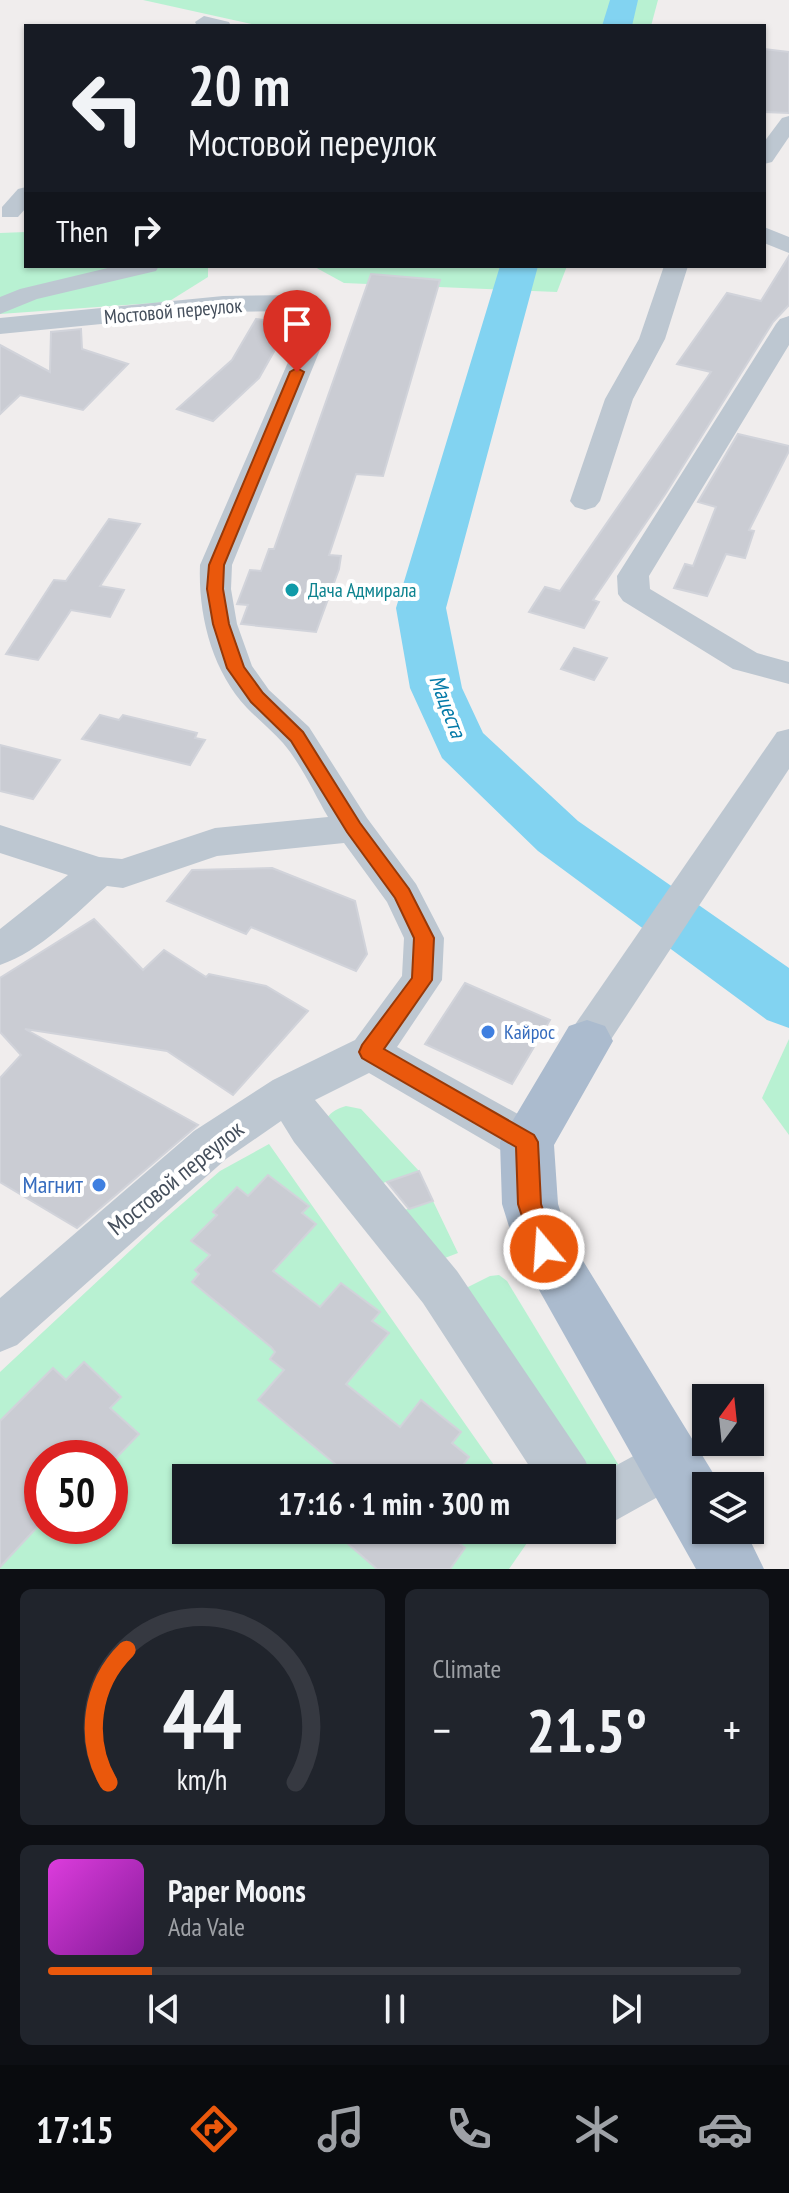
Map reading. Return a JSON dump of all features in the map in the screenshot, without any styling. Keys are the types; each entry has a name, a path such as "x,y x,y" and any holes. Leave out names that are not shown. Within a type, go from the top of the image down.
{"main road":[{"path":"587,1041 527,1142 530,1204 544,1249 692,1497"},
{"path":"718,1544 731,1569"}],"street":[{"path":"766,154 789,122"},
{"path":"10,212 24,196"},
{"name":"Мостовой переулок","path":"0,306 43,290 138,268"},
{"path":"585,501 619,399 652,339 675,268"},
{"name":"Мостовой переулок","path":"0,326 223,304 299,303 318,310 318,323 216,565 215,589 221,624 236,668 257,698 297,736 354,828 402,894 424,938 422,980 370,1052 299,1111 198,1155 0,1329"},
{"path":"789,324 633,576 632,584 634,594 658,611 745,661 789,673"},
{"path":"587,1041 779,756"},
{"path":"0,839 99,871 123,874 215,842 354,828"},
{"path":"0,949 40,922 99,871"},
{"path":"370,1052 527,1142"},
{"path":"299,1111 440,1287 558,1464"},
{"path":"616,1494 672,1461"}],"green space":[{"path":"143,0 658,0 652,24 251,24"},
{"path":"24,232 24,268 208,268 208,277 168,302 0,314 0,233"},
{"path":"317,268 566,268 557,292 344,283"},
{"path":"789,1039 789,1135 762,1098"},
{"path":"346,1106 361,1109 419,1171 383,1183 395,1213 433,1201 458,1253 437,1261 327,1137 325,1126 328,1117"},
{"path":"269,1144 493,1464 172,1464 172,1544 526,1544 509,1569 0,1569 0,1372 220,1171"},
{"path":"499,1275 507,1281 621,1469 616,1471 616,1464 578,1464 456,1293 490,1276"}],"building":[{"path":"766,49 789,52 789,113 766,112"},
{"path":"789,256 789,305 773,322 666,493 593,600 599,602 584,628 529,612 545,587 560,591 711,372 677,364 727,293 761,301"},
{"path":"371,274 440,280 383,476 356,474 329,555 341,556 339,569 316,632 241,624 248,605 237,604 250,570 261,571 269,549 274,549"},
{"path":"256,319 290,323 259,378 213,421 177,409 232,360"},
{"path":"81,329 82,349 128,364 83,410 20,395 0,414 0,345 50,372 51,332"},
{"path":"738,434 789,446 749,530 754,531 745,558 726,554 707,596 674,588 685,564 693,566 716,507 698,502"},
{"path":"109,519 140,524 100,586 124,590 110,617 71,610 38,660 6,654 54,580 66,581"},
{"path":"574,648 607,658 594,680 561,669"},
{"path":"100,715 119,720 123,715 197,733 195,738 205,740 190,765 82,739"},
{"path":"0,745 60,760 33,799 0,791"},
{"path":"272,868 355,901 367,954 356,971 251,927 246,934 167,901 192,870"},
{"path":"94,919 143,970 164,950 206,977 209,974 266,986 308,1011 233,1095 167,1051 25,1029 198,1125 77,1228 0,1182 0,1078 21,1055 0,1032 0,978"},
{"name":"Кайрос","path":"465,983 550,1020 512,1084 425,1044"},
{"path":"419,1171 433,1201 409,1209 387,1182"},
{"path":"268,1175 309,1206 302,1213 316,1224 273,1271 320,1307 341,1283 380,1312 372,1321 389,1333 346,1384 400,1427 421,1400 461,1432 452,1443 469,1457 464,1464 335,1464 258,1400 284,1370 270,1359 275,1352 192,1282 199,1274 195,1270 210,1255 191,1241 217,1215 213,1212 237,1187 248,1196"},
{"path":"84,1362 121,1397 110,1408 139,1434 128,1445 128,1440 24,1440 24,1541 0,1567 0,1421 53,1368 66,1380"},
{"path":"348,1544 460,1544 465,1548 450,1569 377,1569"}],"waterway":[{"name":"Мацеста","path":"618,24 624,0"},
{"name":"Мацеста","path":"518,268 421,608 436,688 461,744 558,836 789,1002"}],"place":[{"name":"Дача Адмирала","path":"292,590"},
{"name":"Кайрос","path":"488,1032"},
{"name":"Магнит","path":"99,1185"}],"route":[{"path":"297,372 216,565 215,589 221,624 236,668 257,698 297,736 354,828 402,894 424,938 422,980 370,1052 527,1142 530,1204 544,1249"}]}
